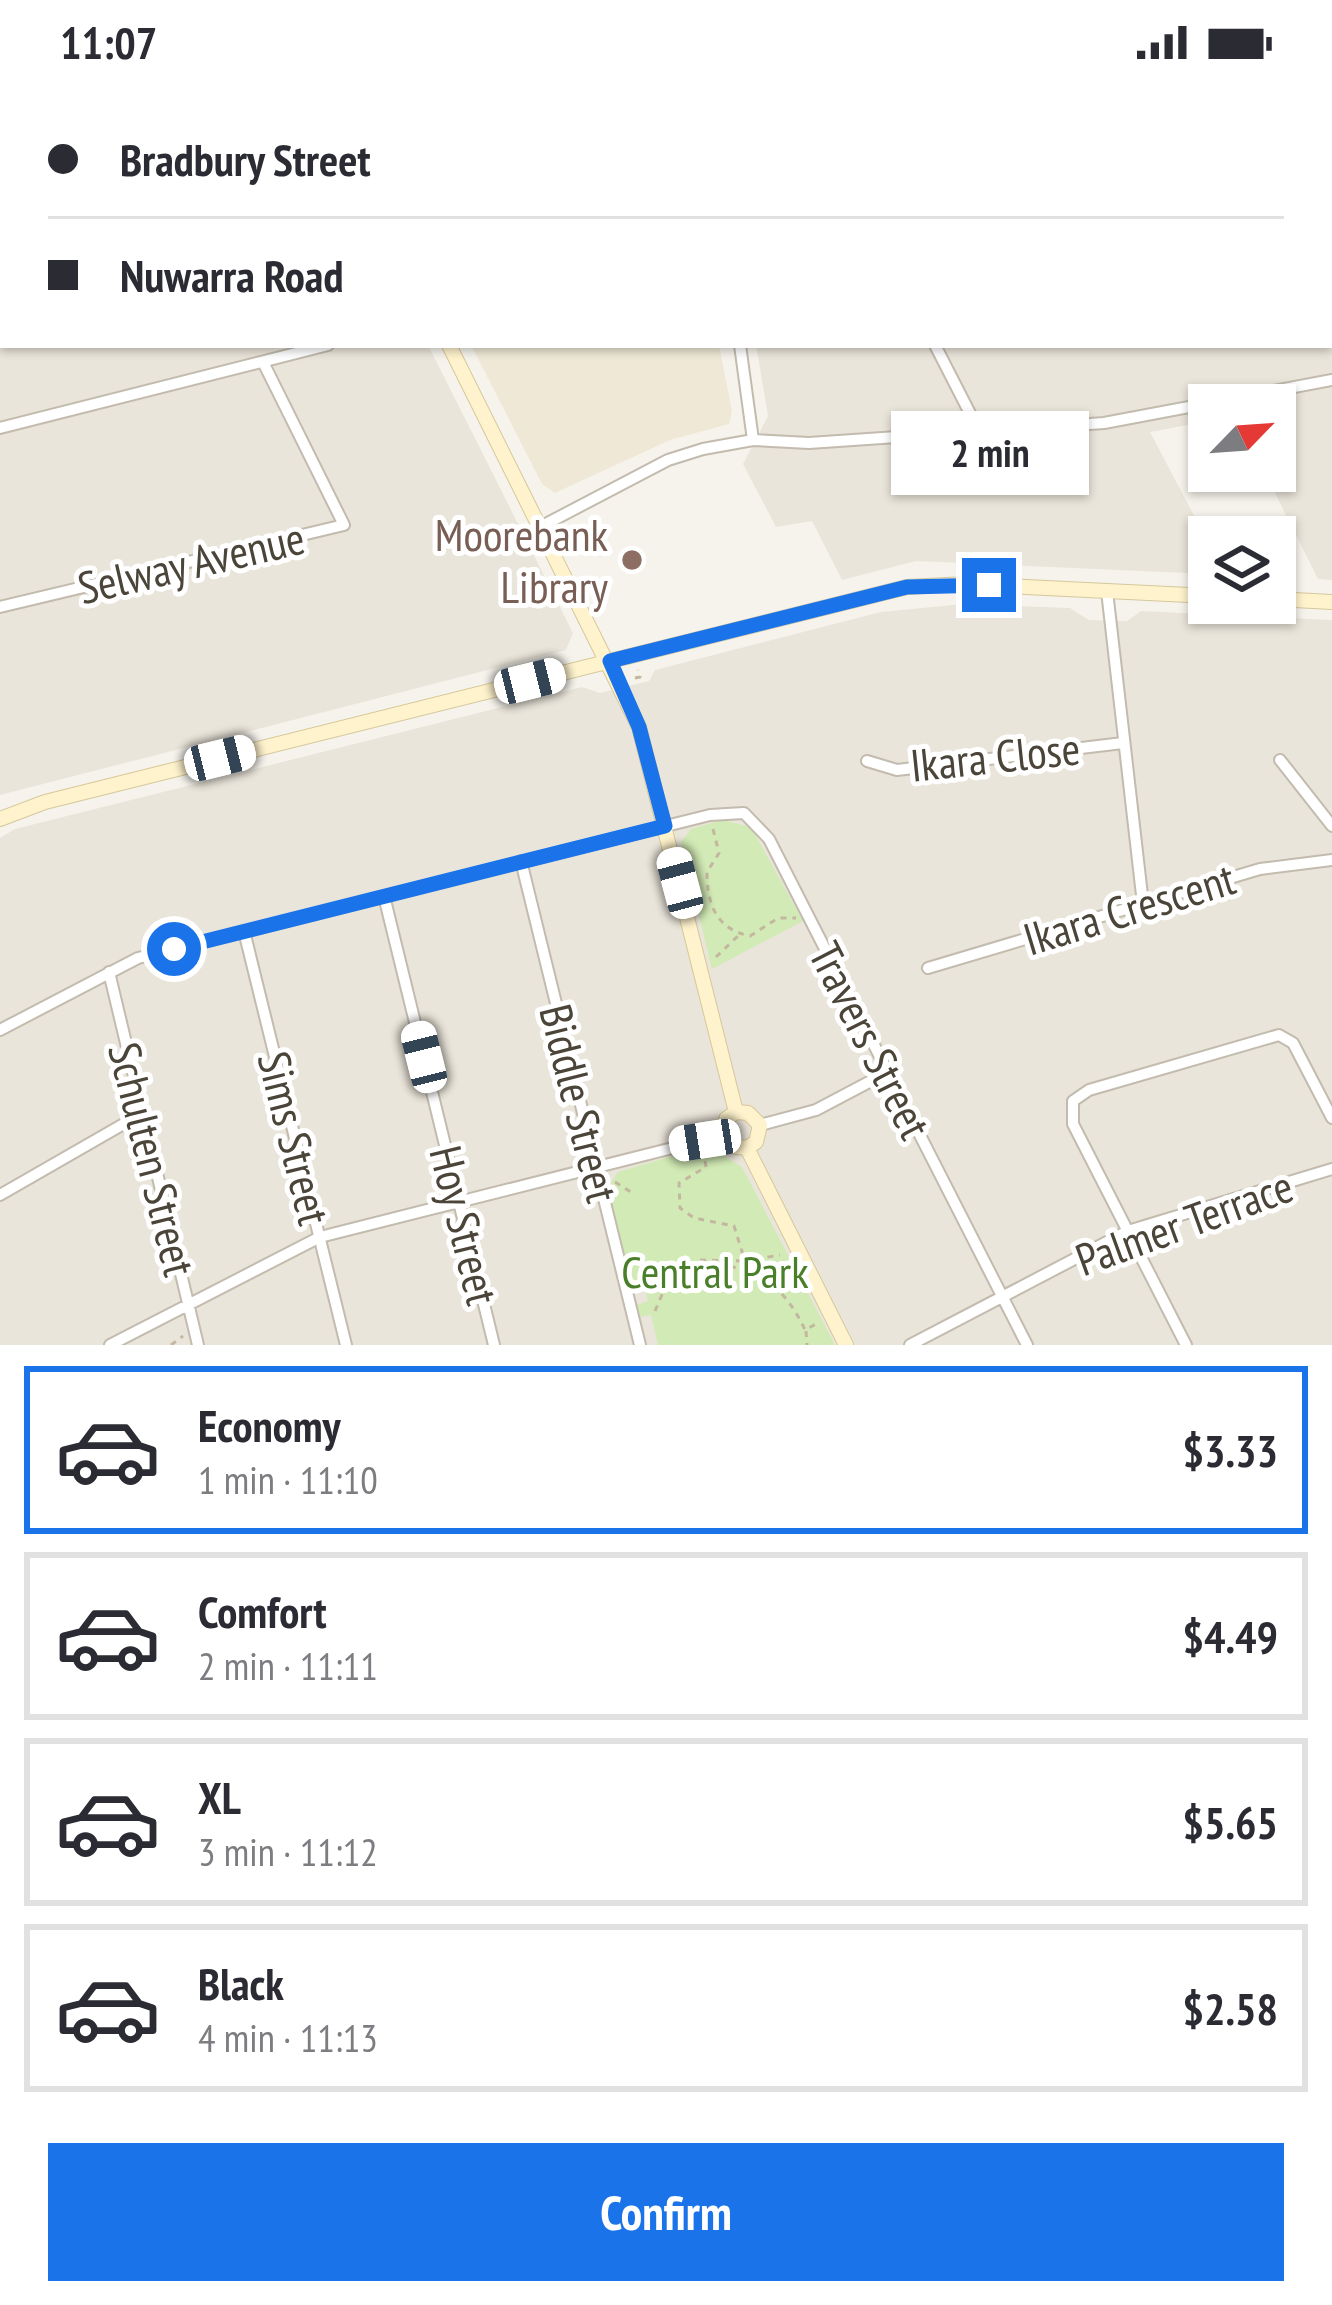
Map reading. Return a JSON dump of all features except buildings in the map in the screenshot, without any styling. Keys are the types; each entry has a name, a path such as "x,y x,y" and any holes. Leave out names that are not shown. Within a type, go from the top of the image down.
{"main road":[{"path":"451,348 639,727 736,1112"},
{"path":"0,819 68,796 926,584 1188,595"},
{"path":"1296,600 1332,602"},
{"path":"736,1112 748,1113 760,1125 759,1137 747,1148 730,1146 724,1135 726,1120 736,1112"},
{"path":"747,1148 846,1345"}],"street":[{"path":"0,428 317,348"},
{"path":"740,348 753,440"},
{"path":"937,348 978,429"},
{"name":"Selway Avenue","path":"0,607 344,525 263,362"},
{"path":"542,526 668,460 753,440 809,443 1104,423 1332,380"},
{"path":"1107,591 1143,904"},
{"name":"Ikara Close","path":"867,761 898,770 1124,743"},
{"path":"1280,760 1332,826"},
{"name":"Travers Street","path":"0,1030 139,958 734,812 762,827 1027,1345"},
{"name":"Ikara Crescent","path":"928,968 1283,864 1332,860"},
{"name":"Biddle Street","path":"521,861 640,1345"},
{"name":"Hoy Street","path":"384,896 494,1345"},
{"name":"Sims Street","path":"244,932 346,1345"},
{"name":"Schulten Street","path":"109,972 198,1345"},
{"path":"1186,1345 1071,1117 1073,1101 1083,1093 1279,1036 1296,1048 1332,1118"},
{"path":"760,1125 815,1110 888,1072"},
{"path":"0,1195 141,1114"},
{"path":"110,1345 320,1237 724,1135"},
{"name":"Palmer Terrace","path":"910,1345 1128,1232 1332,1169"}],"path":[{"path":"638,670 640,677"},
{"path":"715,835 719,854 706,872 714,915 741,934 757,935 778,918 796,918"},
{"path":"716,957 741,934"},
{"path":"705,1161 706,1167 679,1183 680,1208 694,1218 734,1226 746,1261"},
{"path":"615,1182 631,1192"},
{"path":"655,1311 667,1282 694,1263 717,1257 746,1261 780,1256"},
{"path":"694,1263 739,1265 771,1281 806,1330 807,1345"},
{"path":"806,1330 816,1324"},
{"path":"170,1345 183,1336"}],"shaded area":[{"path":"0,348 430,348 573,633 566,650 0,795"},
{"path":"473,348 720,348 732,411 729,424 670,440 555,493 542,484"},
{"path":"757,348 1332,348 1332,580 1318,579 1296,535 1296,516 1286,516 1274,492 1296,492 1296,384 1188,384 1188,425 1150,432 1194,516 1188,516 1188,573 916,561 842,580 812,521 776,527 743,464 768,416"},
{"path":"963,604 1070,608 1089,620 1127,621 1141,611 1188,613 1188,624 1332,620 1332,1345 0,1345 0,838 15,829 582,687 600,693 649,681 655,670 881,612"}],"green space":[{"path":"722,820 751,827 803,921 712,969 681,842 691,829"},
{"name":"Central Park","path":"686,1152 722,1155 742,1167 835,1345 658,1345 651,1315 640,1317 637,1305 648,1301 643,1281 632,1284 607,1189 618,1172"}],"place":[{"name":"Moorebank Library","path":"632,560"}],"route":[{"path":"174,949 665,826 639,727 610,661 907,587 989,585"}]}
